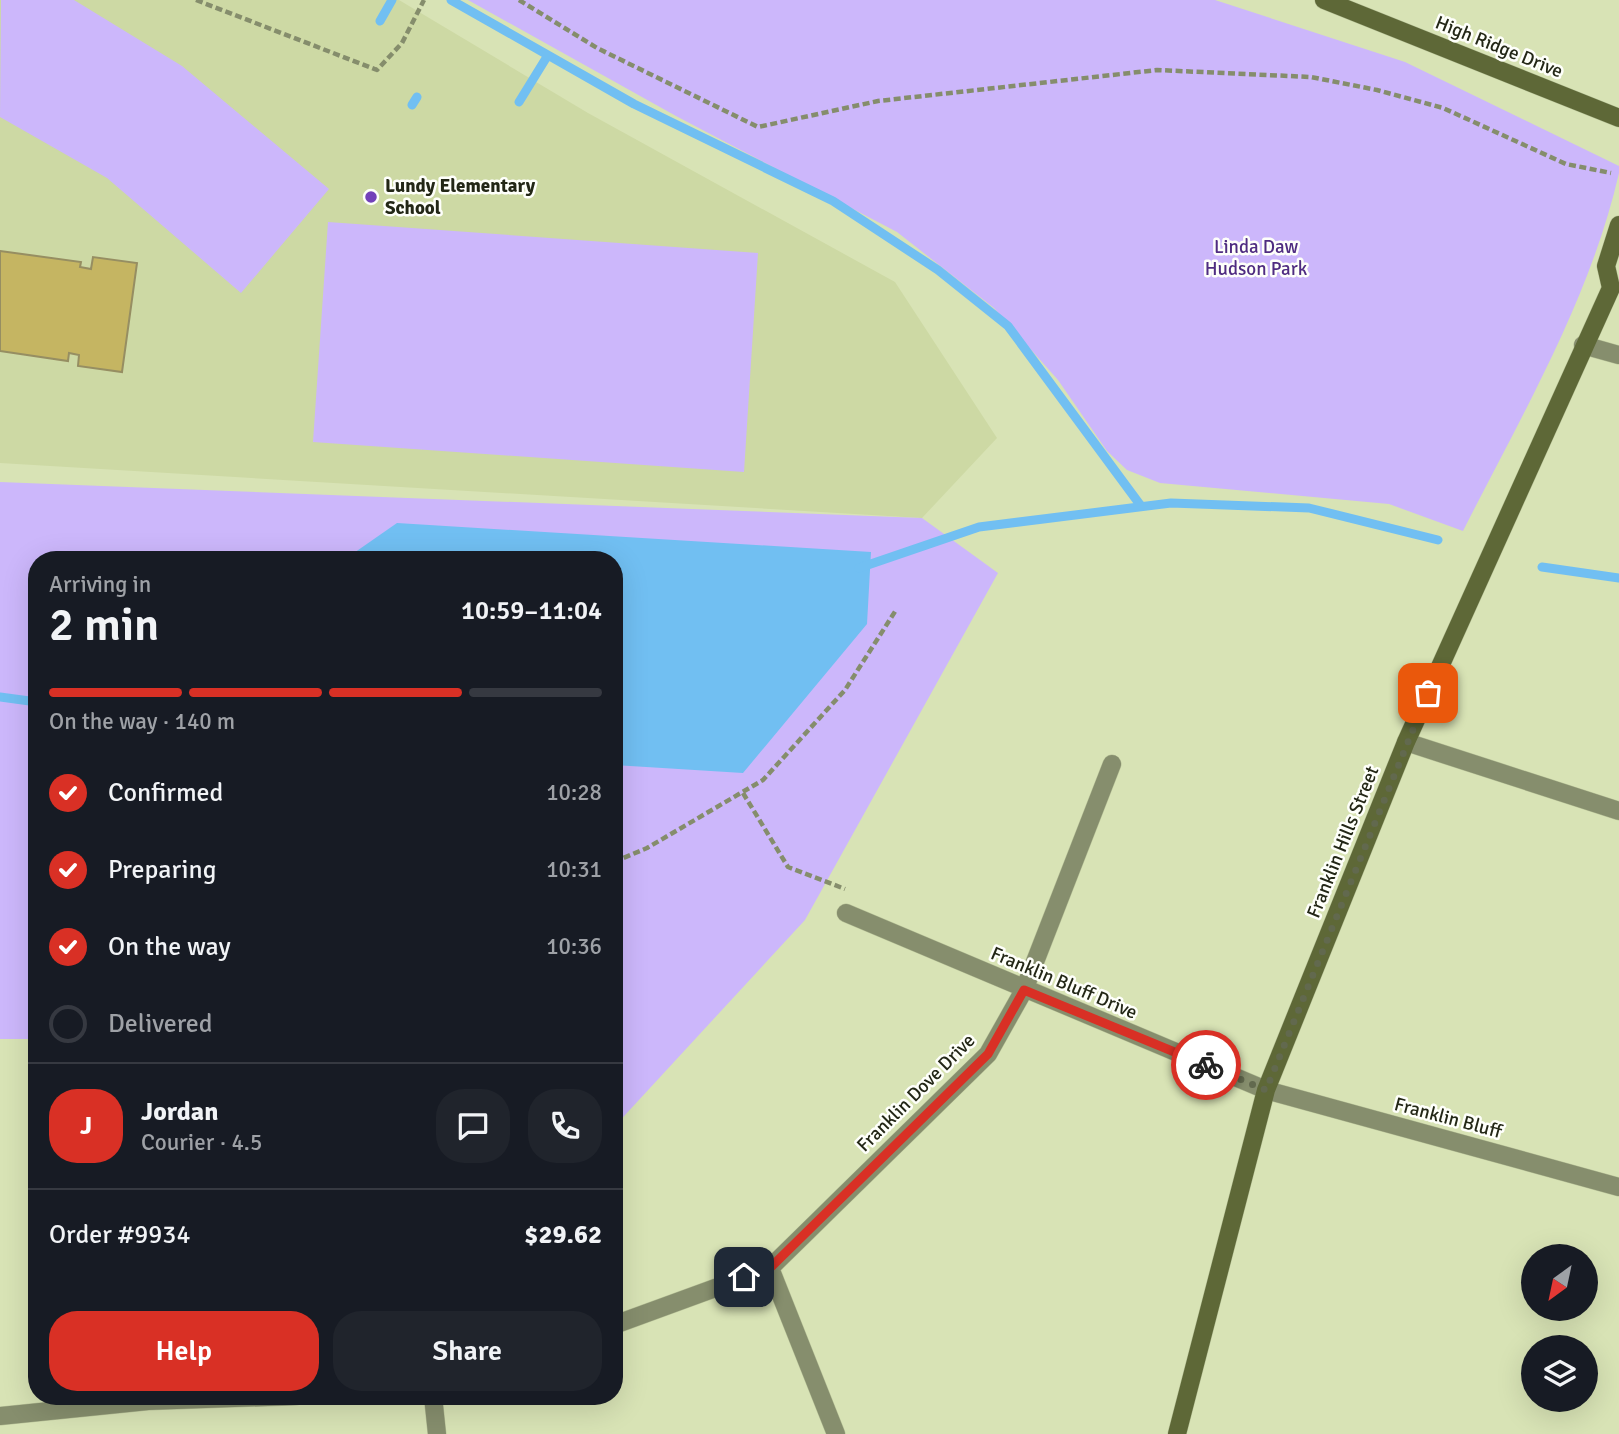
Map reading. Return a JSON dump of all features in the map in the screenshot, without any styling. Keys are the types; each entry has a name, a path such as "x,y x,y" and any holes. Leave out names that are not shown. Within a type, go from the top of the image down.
{"street":[{"name":"High Ridge Drive","path":"1324,0 1619,118"},
{"name":"Franklin Hills Street","path":"1177,1434 1266,1090 1406,742 1507,522 1583,345 1615,287 1606,266 1619,225"},
{"path":"1583,345 1619,355"},
{"path":"1406,742 1619,811"},
{"name":"Franklin Dove Drive","path":"623,1322 770,1268 988,1054 1024,990 1112,764"},
{"name":"Franklin Bluff Drive","path":"846,913 1266,1090"},
{"name":"Franklin Bluff","path":"1266,1090 1619,1186"},
{"path":"770,1268 836,1434"},
{"path":"0,1416 95,1405"},
{"path":"434,1405 437,1434"}],"path":[{"path":"196,0 377,70 402,43 424,0"},
{"path":"519,0 597,48 758,127 878,101 1157,69 1311,77 1377,90 1443,108 1566,164 1611,173"},
{"path":"623,858 647,848 763,780 845,690 896,610"},
{"path":"743,793 788,867 856,893"}],"shaded area":[{"name":"Lundy Elementary School","path":"0,0 399,0 588,113 895,282 997,438 922,518 0,463"}],"green space":[{"path":"1,0 74,0 182,66 329,189 241,293 107,178 0,117"},
{"name":"Linda Daw Hudson Park","path":"468,0 1215,0 1405,62 1619,166 1619,173 1591,266 1572,312 1463,531 1389,504 1160,483 1127,470 1107,451 1058,380 994,308 897,232 676,116"},
{"path":"328,222 758,253 744,472 313,442"},
{"path":"0,482 922,518 998,573 805,920 623,1117 623,551 28,551 28,1039 0,1039"}],"water":[{"path":"397,523 871,552 867,624 743,773 623,766 623,551 357,551"}],"building":[{"path":"0,251 81,262 80,267 91,269 93,257 137,263 122,372 78,366 79,355 69,353 68,361 0,351"}],"waterway":[{"path":"380,21 392,0"},
{"path":"451,0 634,104 833,201 938,270 1008,326 1141,506"},
{"path":"519,102 548,55"},
{"path":"412,105 417,97"},
{"path":"859,568 979,527 1171,503 1309,508 1438,540"},
{"path":"1542,567 1619,578"},
{"path":"0,697 28,701"}],"way so far":[{"path":"1206,1065 1266,1090 1428,693"}],"place":[{"name":"Lundy Elementary School","path":"371,197"}],"route":[{"path":"744,1277 770,1268 988,1054 1024,990 1206,1065"}]}
